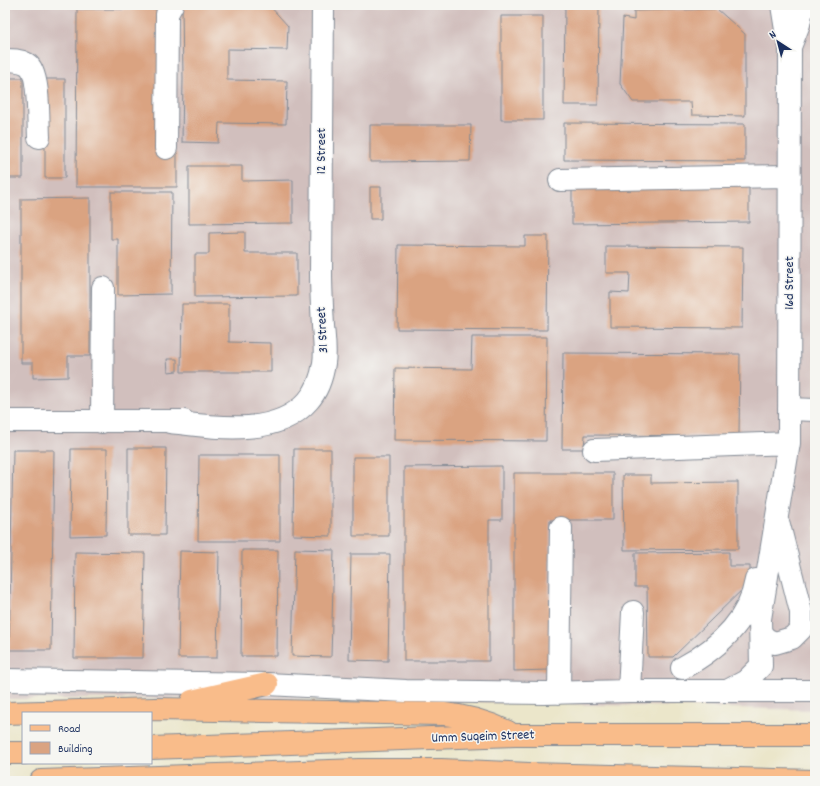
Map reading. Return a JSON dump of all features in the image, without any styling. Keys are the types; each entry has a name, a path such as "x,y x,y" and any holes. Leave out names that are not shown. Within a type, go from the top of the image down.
{"main road":[{"path":"155,709 267,684"},
{"path":"42,712 155,709 444,714 476,719 515,735"},
{"path":"5,713 22,713"},
{"name":"Umm Suqeim Street","path":"152,748 515,735 815,735"},
{"path":"5,753 22,753"},
{"path":"41,781 359,770 441,770 529,774 815,781"},
{"path":"497,781 529,774"}],"street":[{"path":"166,148 167,14 172,5"},
{"name":"12 Street","path":"321,296 323,5"},
{"name":"16d Street","path":"726,691 746,681 761,666 760,619 789,443 790,46 782,5"},
{"name":"16d Street","path":"790,46 799,24 803,5"},
{"path":"5,60 16,60 27,64 31,68 36,87 39,137"},
{"path":"560,180 790,176"},
{"path":"102,422 103,288"},
{"name":"31 Street","path":"5,422 170,422 209,426 260,426 281,421 300,409 314,392 322,372 324,351 321,296"},
{"path":"789,409 815,410"},
{"path":"594,450 789,443"},
{"path":"682,668 701,658 718,645 732,630 744,612 754,593 760,550 777,518"},
{"name":"16d Street","path":"761,633 766,639 775,643 792,638 801,629 801,612 777,518"},
{"path":"559,693 561,528"},
{"path":"629,692 633,612"},
{"path":"5,680 267,684 406,691 559,693 815,691"}],"shaded area":[{"path":"5,5 815,5 815,710 347,699 5,699"}],"building":[{"path":"182,5 269,5 288,26 287,50 227,49 227,80 287,81 286,124 219,123 218,143 182,142"},
{"path":"565,5 599,5 598,105 564,105"},
{"path":"77,9 162,9 161,153 177,153 177,187 76,187"},
{"path":"717,9 745,34 745,116 692,115 691,102 633,102 620,84 623,18 634,20 634,11"},
{"path":"501,16 543,16 543,120 501,120"},
{"path":"5,78 23,78 23,178 5,178"},
{"path":"45,79 65,79 65,178 45,178"},
{"path":"564,123 745,124 745,161 564,160"},
{"path":"370,125 471,125 470,161 370,162"},
{"path":"189,166 242,166 242,181 293,180 293,223 189,224"},
{"path":"749,185 749,222 572,224 572,186"},
{"path":"370,187 381,187 381,219 370,219"},
{"path":"111,192 172,192 171,294 118,295 118,239 111,239"},
{"path":"90,198 90,356 68,356 68,377 33,378 33,363 21,363 21,199"},
{"path":"245,232 245,253 297,253 297,296 195,297 195,254 209,254 209,233"},
{"path":"525,236 548,236 547,330 397,329 398,245 525,246"},
{"path":"606,246 743,247 742,328 610,327 610,292 629,293 630,273 606,273"},
{"path":"182,304 229,304 229,342 271,343 271,372 181,372"},
{"path":"472,337 547,337 546,441 394,440 395,368 471,369"},
{"path":"563,353 740,354 739,436 585,435 584,449 562,449"},
{"path":"167,359 177,359 177,371 168,372"},
{"path":"128,448 166,448 165,535 128,535"},
{"path":"71,449 107,449 106,535 70,536"},
{"path":"294,449 331,449 331,536 293,535"},
{"path":"13,450 54,450 51,650 9,650"},
{"path":"199,455 280,455 280,541 198,541"},
{"path":"353,457 389,457 389,536 353,536"},
{"path":"502,466 502,520 489,520 489,661 404,661 404,467"},
{"path":"514,473 613,473 613,520 550,520 549,670 514,671"},
{"path":"623,475 651,475 651,483 738,482 738,549 624,550"},
{"path":"295,549 334,550 331,657 292,656"},
{"path":"242,550 278,550 277,656 241,656"},
{"path":"180,551 219,552 217,658 178,658"},
{"path":"75,552 145,553 143,658 74,658"},
{"path":"729,552 729,566 750,566 750,582 673,657 648,657 647,587 635,587 635,553"},
{"path":"351,554 390,554 388,661 349,660"}]}
